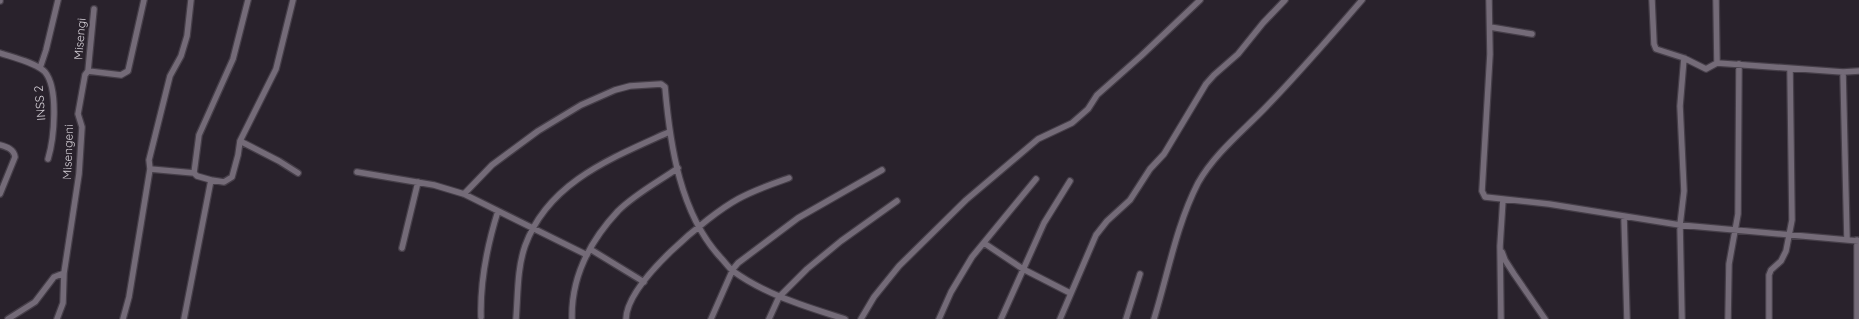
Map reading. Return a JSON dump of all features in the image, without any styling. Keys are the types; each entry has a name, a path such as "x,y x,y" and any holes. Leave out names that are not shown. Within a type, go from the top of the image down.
{"street":[{"path":"40,68 58,0"},
{"path":"88,71 121,75 128,71 144,0"},
{"path":"123,319 129,298 150,169 149,160 170,76 181,56 187,36 191,0"},
{"path":"194,173 199,135 235,53 248,0"},
{"path":"150,169 194,173 197,176 224,182 232,177 238,156 240,141 276,69 293,0"},
{"path":"861,319 878,292 899,266 966,200 1038,140 1072,123 1088,109 1101,91 1163,37 1200,0"},
{"path":"1060,319 1096,235 1107,221 1130,200 1150,169 1164,154 1206,84 1238,54 1263,23 1285,0"},
{"path":"1154,319 1186,210 1199,183 1220,154 1308,62 1362,0"},
{"path":"1489,0 1490,54 1482,191 1485,197 1680,225 1791,233 1858,240 1857,319"},
{"path":"1652,0 1654,44 1656,49 1684,58 1706,69 1716,63 1843,72 1859,71"},
{"path":"1716,0 1716,63"},
{"name":"Misengi","path":"88,71 94,9"},
{"path":"1490,27 1532,34"},
{"name":"INSS 2","path":"0,53 40,68 49,80 53,102 53,139 48,158"},
{"path":"1682,319 1680,225 1684,191 1680,115 1684,58"},
{"path":"1728,319 1729,264 1738,214 1739,64"},
{"path":"1769,319 1769,275 1771,270 1784,256 1791,233 1793,203 1790,69"},
{"name":"Misengeni","path":"57,319 63,303 64,273 79,174 82,128 78,114 85,76 88,71"},
{"path":"1843,72 1847,239"},
{"path":"464,194 492,165 538,131 581,105 615,90 645,84 664,85 669,132 678,168 690,207 702,236 733,271 779,297 831,317 845,319"},
{"path":"516,319 521,266 525,247 544,210 559,193 580,176 669,132"},
{"path":"240,141 298,173"},
{"path":"0,145 11,149 15,157 0,194"},
{"path":"572,319 573,294 578,273 590,249 618,211 678,168"},
{"path":"711,319 738,263 798,218 882,170"},
{"path":"357,172 448,188 464,194 587,255"},
{"path":"626,319 630,301 644,282 668,254 698,226 737,199 789,178"},
{"path":"939,319 961,274 1036,179"},
{"path":"184,319 211,180"},
{"path":"1001,319 1044,223 1070,181"},
{"path":"402,248 418,182"},
{"path":"1501,319 1500,246 1503,199"},
{"path":"769,319 779,297 822,256 897,201"},
{"path":"481,317 482,274 489,239 498,211"},
{"path":"1624,216 1627,319"},
{"path":"984,243 1024,269 1070,293"},
{"path":"1500,246 1504,260 1545,319"},
{"path":"590,249 644,282"},
{"path":"8,319 35,302 54,277 64,273"},
{"path":"1126,319 1140,274"}]}
